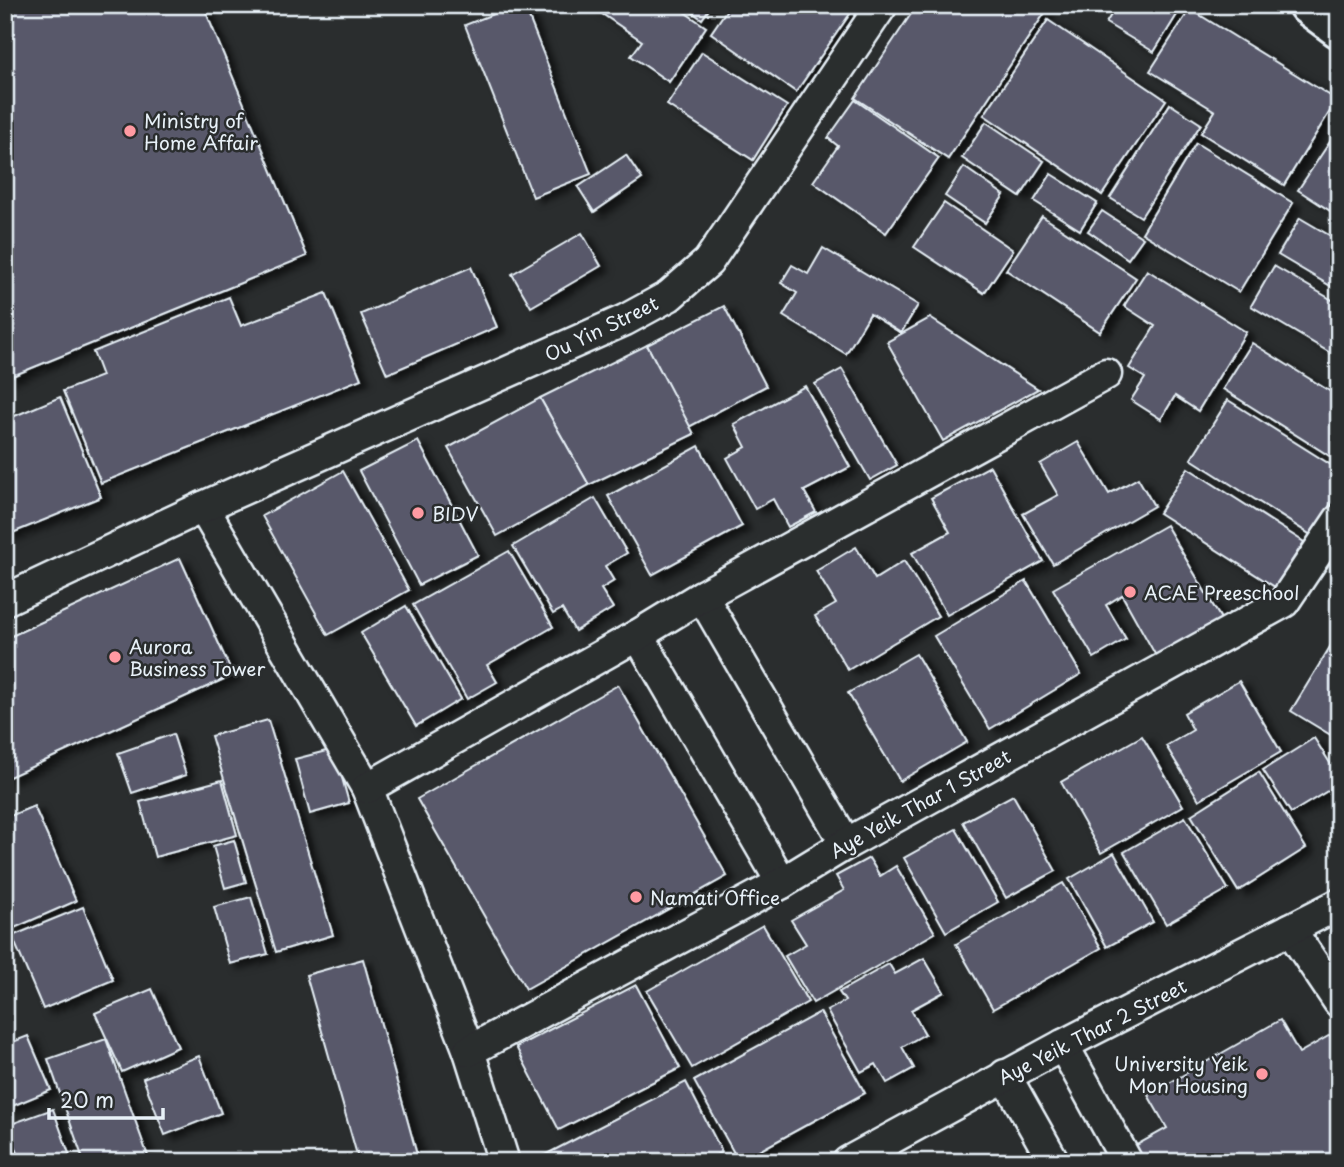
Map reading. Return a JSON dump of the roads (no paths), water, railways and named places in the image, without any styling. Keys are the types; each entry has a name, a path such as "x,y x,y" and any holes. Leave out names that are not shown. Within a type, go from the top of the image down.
{"main road":[{"path":"1308,5 1339,28"}],"street":[{"name":"Ou Yin Street","path":"5,600 203,507 625,320 669,296 708,262 882,5"},
{"path":"367,788 702,596 1106,374"},
{"path":"203,507 367,788 469,1051 503,1162"},
{"name":"Aye Yeik Thar 1 Street","path":"469,1051 782,883 846,844 1284,602 1339,520"},
{"path":"702,596 846,844"},
{"path":"638,635 782,883"},
{"name":"Aye Yeik Thar 2 Street","path":"848,1162 1005,1075 1339,904"},
{"path":"1290,929 1339,1002"},
{"path":"1063,1045 1127,1162"},
{"path":"1005,1075 1054,1162"}],"place":[{"name":"Ministry of Home Affair","path":"130,131"},
{"name":"BIDV","path":"418,513"},
{"name":"ACAE Preeschool","path":"1130,592"},
{"name":"Aurora Business Tower","path":"115,657"},
{"name":"Namati Office","path":"636,897"},
{"name":"University Yeik Mon Housing","path":"1262,1074"}]}
